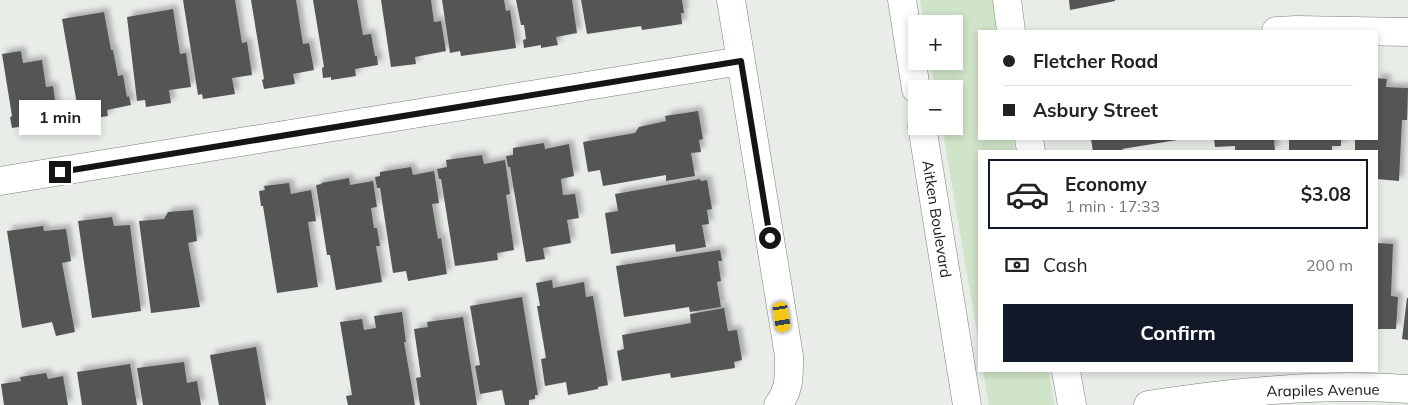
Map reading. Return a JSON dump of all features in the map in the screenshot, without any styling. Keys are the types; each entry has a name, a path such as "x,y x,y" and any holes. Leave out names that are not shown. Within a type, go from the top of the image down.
{"street":[{"path":"731,0 789,356 789,377 786,393 778,405"},
{"path":"902,0 915,80"},
{"path":"1006,0 1011,30"},
{"path":"1378,31 1408,32"},
{"path":"0,181 741,61"},
{"name":"Aitken Boulevard","path":"923,135 967,405"},
{"name":"Aitken Boulevard","path":"951,312 954,405"},
{"path":"1066,372 1072,405"},
{"name":"Arapiles Avenue","path":"1148,405 1193,398 1266,391 1336,388 1408,390"}],"green space":[{"path":"920,0 994,0 998,30 978,30 978,140 1013,140 1015,150 978,150 978,339 944,135 963,135 963,80 934,80 932,70 963,70 963,15 922,15"},
{"path":"983,372 1049,372 1054,405 989,405"}],"building":[{"path":"183,0 235,0 242,43 247,42 252,75 232,78 235,94 203,99 202,94 198,95"},
{"path":"251,0 296,0 303,44 309,43 314,70 293,74 295,84 264,89"},
{"path":"313,0 357,0 363,35 371,34 378,65 355,69 356,76 331,80 331,77 323,78 322,68 324,67"},
{"path":"381,0 431,0 434,22 441,21 446,51 415,57 416,64 391,67"},
{"path":"442,0 504,0 506,11 510,10 516,48 461,56 460,51 450,53"},
{"path":"516,0 572,0 577,33 556,37 558,45 524,48 523,40 526,39 524,25 521,25"},
{"path":"581,0 682,0 684,13 681,13 682,24 642,30 641,26 587,34"},
{"path":"1069,0 1115,0 1115,1 1070,10"},
{"path":"173,9 180,54 186,53 191,87 169,90 171,103 146,107 145,100 137,101 127,17"},
{"path":"104,12 118,76 123,75 127,97 129,96 131,105 107,110 108,116 77,121 75,110 78,110 62,19"},
{"path":"21,51 23,63 42,60 46,87 53,86 57,113 53,114 53,118 36,120 37,124 12,128 10,117 12,116 2,54"},
{"path":"1378,78 1387,79 1386,87 1408,88 1407,120 1402,120 1399,181 1378,179 1378,150 1355,150 1355,140 1378,140"},
{"path":"698,111 703,139 699,140 701,152 691,153 695,176 666,181 666,175 603,186 600,170 588,172 583,142 635,133 639,127 666,121 665,116"},
{"path":"1091,140 1177,140 1122,150 1093,150"},
{"path":"1214,140 1274,140 1275,150 1235,150 1235,146 1215,147"},
{"path":"1289,140 1341,140 1341,146 1332,146 1332,150 1289,150"},
{"path":"544,143 545,149 569,144 574,176 561,179 563,195 575,194 579,218 567,220 571,243 543,248 545,259 526,262 510,167 508,167 506,156 513,155 513,148"},
{"path":"482,155 484,164 505,160 510,194 506,195 514,250 497,253 498,260 455,266 441,179 439,179 437,169 447,167 446,160"},
{"path":"411,167 413,175 434,171 439,203 432,204 438,239 441,238 447,274 408,281 406,271 393,273 380,188 377,188 375,177 380,176 380,172"},
{"path":"349,178 350,185 373,181 377,207 371,208 374,228 377,228 380,246 376,246 382,282 336,290 330,255 327,255 316,185"},
{"path":"700,179 701,181 707,180 712,209 707,210 709,224 702,225 706,247 676,252 675,244 611,254 605,213 618,211 615,194"},
{"path":"289,183 291,194 311,190 316,221 308,222 318,287 277,293 259,191 265,190 264,186"},
{"path":"193,210 197,241 188,243 200,307 151,313 139,221 164,219 168,212"},
{"path":"112,217 114,226 130,225 141,311 92,318 78,221"},
{"path":"43,226 44,231 66,229 71,261 62,263 75,332 56,336 52,322 22,328 7,231"},
{"path":"1378,243 1393,244 1391,296 1398,297 1396,329 1378,329"},
{"path":"720,250 722,261 718,261 721,281 717,282 721,307 690,312 689,307 624,317 616,266"},
{"path":"552,280 553,288 584,282 586,297 593,296 608,385 568,395 566,382 545,386 541,359 546,358 537,306 540,306 536,283"},
{"path":"522,297 538,395 535,395 535,399 529,400 529,405 505,405 502,390 480,394 475,366 480,365 470,306"},
{"path":"1408,298 1408,340 1402,339"},
{"path":"724,308 728,331 737,330 742,360 734,362 735,368 671,378 670,373 622,381 617,351 624,349 622,335 691,323 690,314"},
{"path":"402,312 406,342 404,342 415,405 348,405 346,396 352,395 340,322 362,319 364,330 376,328 374,316"},
{"path":"463,317 477,405 420,405 416,378 421,377 414,329 428,327 427,322"},
{"path":"256,347 266,405 219,405 210,355"},
{"path":"184,362 187,383 197,381 201,405 143,405 137,368"},
{"path":"130,364 137,405 82,405 77,372"},
{"path":"46,373 48,379 63,376 68,405 4,405 1,384 21,381 20,377"}],"route":[{"path":"60,172 741,61 770,238"}]}
